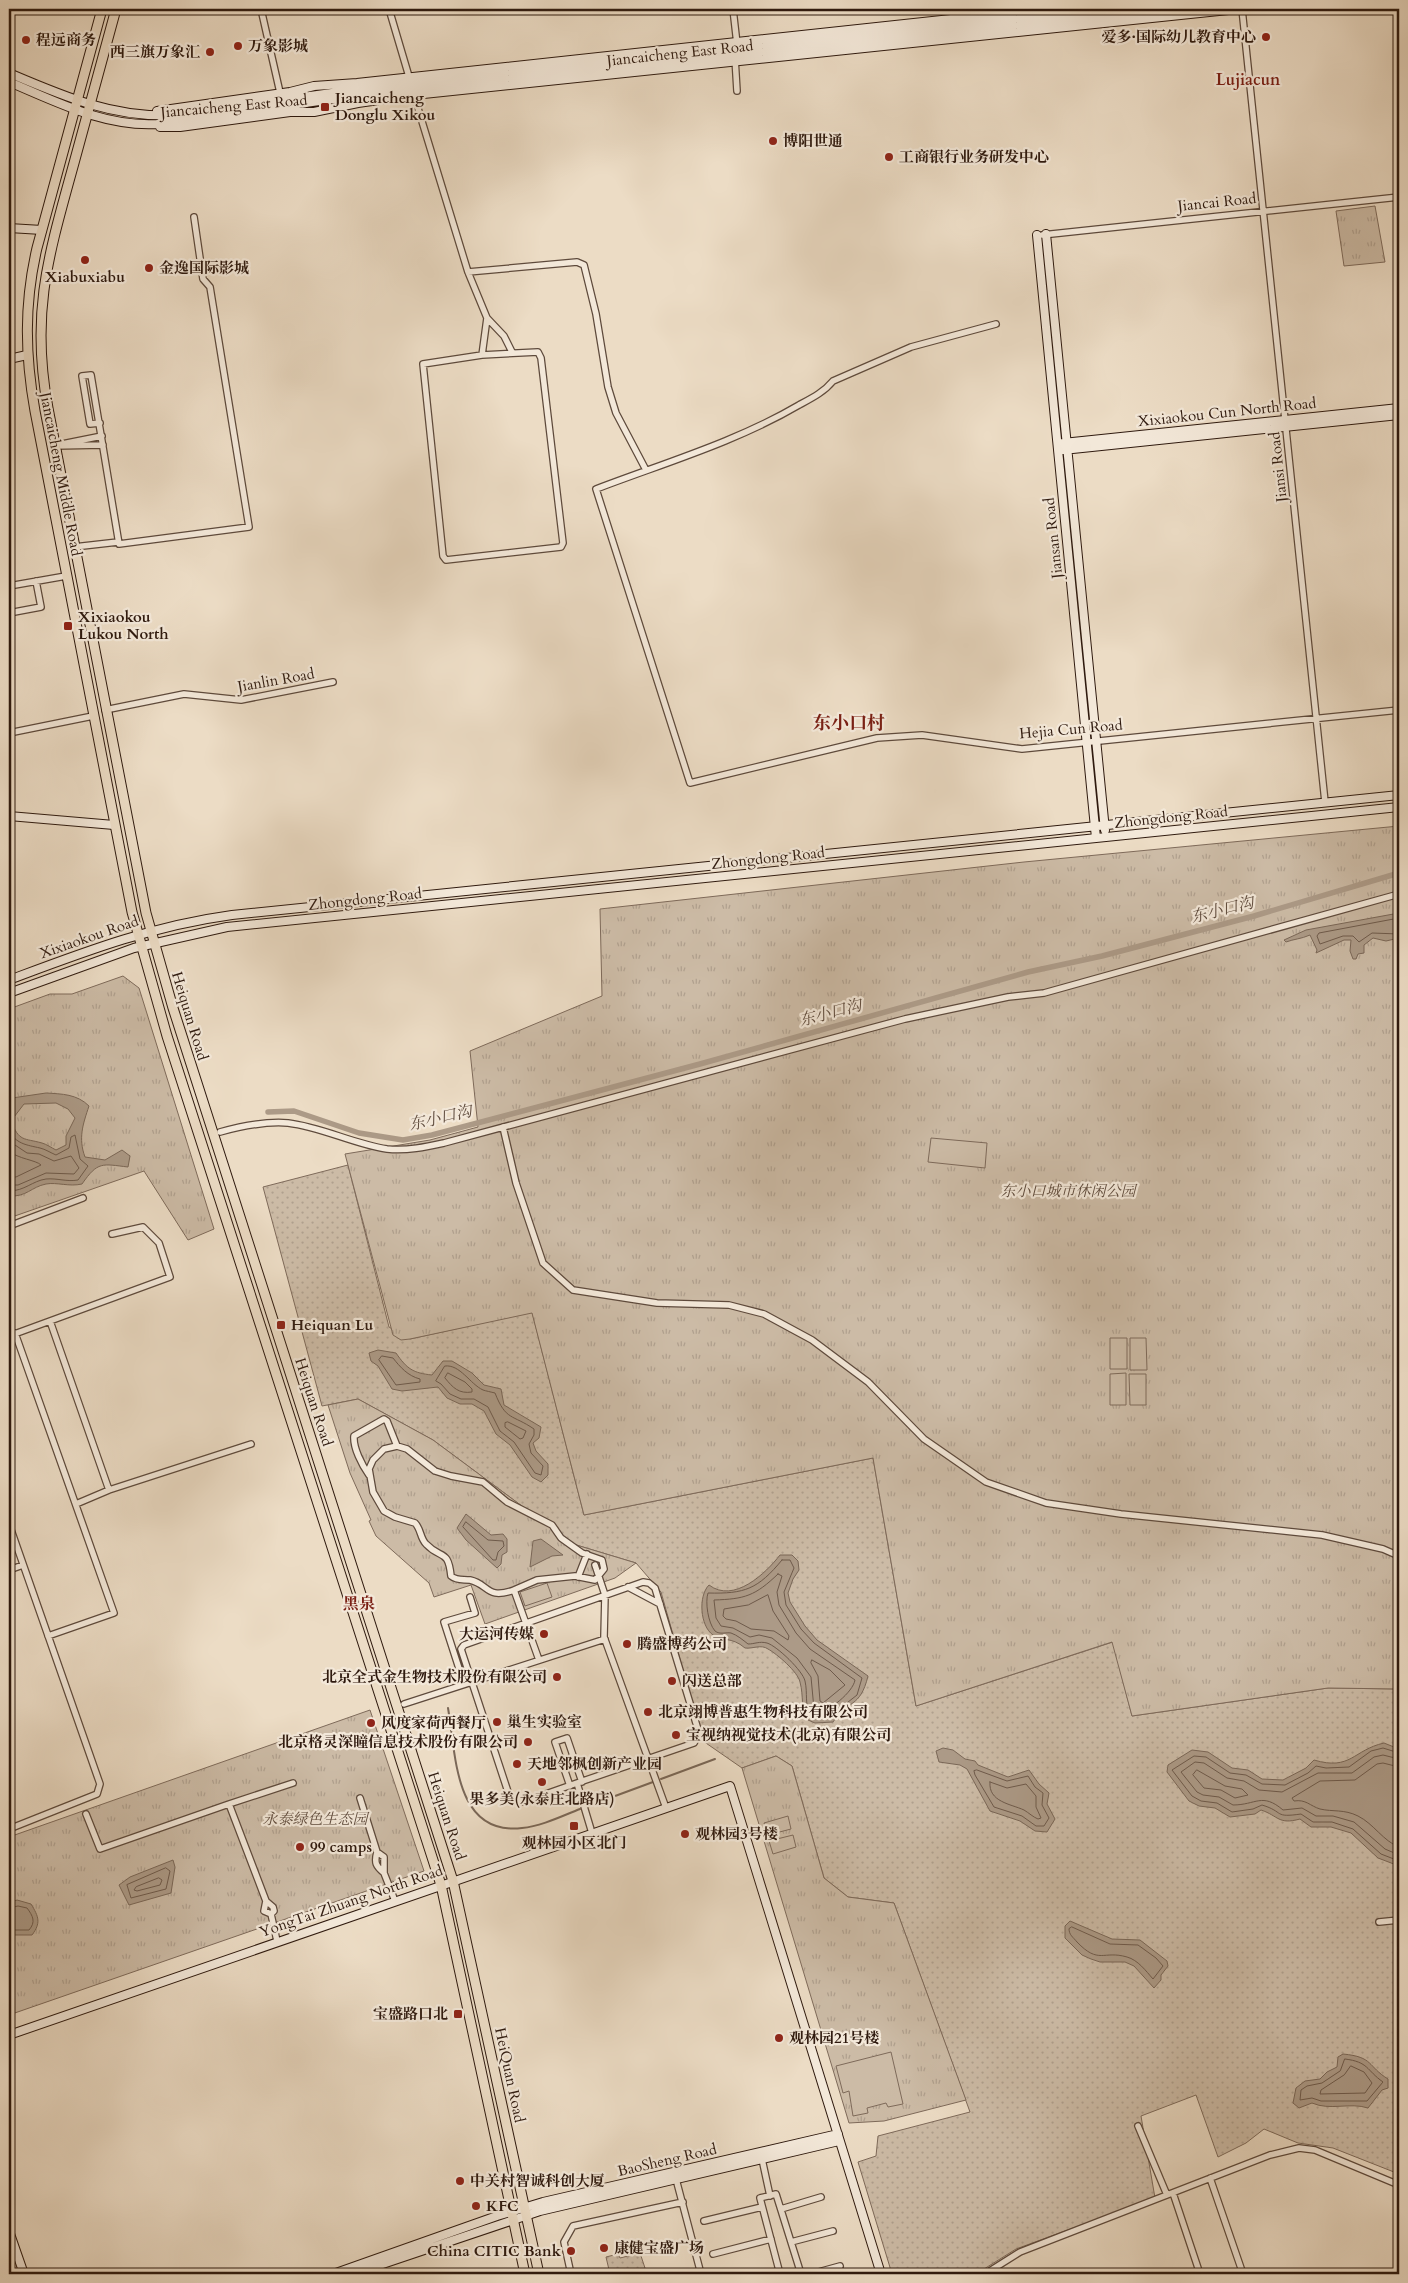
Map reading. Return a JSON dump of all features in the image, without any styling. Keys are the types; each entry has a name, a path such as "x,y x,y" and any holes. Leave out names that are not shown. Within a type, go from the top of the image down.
{"main road":[{"name":"Jiancaicheng Middle Road","path":"102,9 42,230 29,287 26,320 27,355 35,411 114,825 141,946"},
{"name":"Jiancaicheng Middle Road","path":"116,9 45,270 41,303 42,371 74,546 150,930"},
{"path":"64,562 65,566 71,568 76,565 77,560"},
{"path":"67,580 73,576 81,582"},
{"name":"Heiquan Road","path":"150,930 205,1109 216,1130 453,1881"},
{"name":"Heiquan Road","path":"141,946 198,1133 441,1885"},
{"name":"HeiQuan Road","path":"453,1881 526,2211 538,2274"},
{"name":"HeiQuan Road","path":"441,1885 525,2274"}],"street":[{"path":"261,9 281,97"},
{"path":"389,9 468,272 487,318 504,336 512,352 517,355 538,352 541,358 563,543 561,548 446,560 443,556 423,364 512,352"},
{"path":"734,9 737,91"},
{"name":"Jiancaicheng East Road","path":"1020,16 1043,9"},
{"name":"Jiancaicheng East Road","path":"32,87 127,124 167,123 411,85 736,51 1020,16 1106,9"},
{"name":"Jiancaicheng East Road","path":"88,110 173,115 281,97 736,51 1020,16 1170,9"},
{"name":"Jiancaicheng East Road","path":"736,51 1238,9"},
{"name":"Jiansi Road","path":"1242,9 1325,802"},
{"path":"9,68 32,87"},
{"path":"9,73 32,87"},
{"path":"9,82 32,87"},
{"path":"9,86 32,87"},
{"name":"Jiancai Road","path":"1037,235 1399,197"},
{"path":"74,546 118,542 119,544 249,527 210,286 203,280 194,216"},
{"path":"9,228 42,230"},
{"name":"Jiansan Road","path":"1046,234 1105,837"},
{"name":"Jiansan Road","path":"1037,235 1096,838"},
{"path":"468,272 577,262 584,265 596,314 608,387 616,413 646,470 736,437 789,412 826,390 833,381 911,347 996,324"},
{"path":"482,355 487,318"},
{"path":"9,359 27,355"},
{"path":"100,423 90,424 82,376 91,375 100,423 118,542"},
{"name":"Xixiaokou Cun North Road","path":"1058,447 1286,423 1399,408"},
{"name":"Xixiaokou Cun North Road","path":"1286,423 1399,415"},
{"path":"55,446 102,436"},
{"path":"55,446 103,446"},
{"name":"Hejia Cun Road","path":"646,470 596,489 690,783 877,738 922,735 1022,749 1399,710"},
{"path":"9,586 36,581 67,580"},
{"path":"9,613 41,608 36,581"},
{"name":"Jianlin Road","path":"106,710 184,694 241,700 333,682"},
{"path":"9,733 93,716"},
{"name":"Zhongdong Road","path":"150,930 232,915 1399,795"},
{"name":"Zhongdong Road","path":"141,946 206,930 252,924 1399,807"},
{"path":"9,816 114,825"},
{"path":"216,1130 250,1125 287,1123 356,1143 389,1149 413,1149 503,1127 905,1019 1008,997 1044,993 1399,894"},
{"name":"Xixiaokou Road","path":"9,980 150,930"},
{"name":"Xixiaokou Road","path":"9,993 141,946"},
{"path":"503,1127 516,1183 543,1263 573,1290 656,1303 729,1305 764,1314 812,1340 868,1382 924,1439 986,1482 1046,1503 1121,1514 1322,1535 1382,1549 1399,1556"},
{"path":"9,1226 83,1198"},
{"path":"48,1636 114,1613 76,1504 12,1335 170,1276 159,1243 144,1227 112,1234"},
{"path":"50,1321 109,1490"},
{"path":"369,1475 363,1467 353,1441 354,1436 384,1419 387,1421 398,1446"},
{"path":"76,1504 109,1490 251,1444"},
{"path":"398,1446 412,1451 436,1471 483,1482 507,1502 552,1525 560,1538 587,1554 600,1559 604,1563 604,1569 599,1577 590,1580 578,1577 537,1580 514,1590 496,1593 485,1590 472,1580 454,1579 451,1576 448,1560 426,1545 415,1523 395,1517 384,1511 373,1492 369,1469 378,1454 384,1449 398,1446"},
{"path":"9,1524 100,1784 97,1794 9,1829"},
{"path":"578,1577 587,1554"},
{"path":"9,1570 23,1565"},
{"path":"595,1565 605,1595 605,1639 666,1808"},
{"path":"643,1582 649,1583 655,1588 699,1733 694,1743 523,1802 513,1801 461,1649 464,1645 628,1587 643,1582"},
{"path":"628,1587 660,1604"},
{"path":"514,1590 539,1660"},
{"path":"464,1684 444,1622 475,1613 470,1596"},
{"path":"404,1704 605,1639"},
{"path":"570,1786 555,1742 567,1738 592,1833"},
{"path":"86,1814 100,1849 293,1783"},
{"name":"YongTai Zhuang North Road","path":"9,2035 730,1786 839,2137"},
{"path":"360,1798 377,1852 384,1857 384,1873 395,1901"},
{"path":"229,1804 266,1901 273,1907 271,1914 277,1941"},
{"path":"1379,1922 1399,1920"},
{"path":"1138,2126 1170,2194 1200,2274"},
{"path":"839,2137 881,2274"},
{"name":"BaoSheng Road","path":"526,2211 762,2159 839,2137"},
{"name":"BaoSheng Road","path":"353,2274 526,2211 596,2189 839,2137"},
{"path":"986,2274 1020,2252 1270,2155 1298,2148 1315,2150 1399,2185"},
{"path":"762,2159 770,2196"},
{"path":"1210,2178 1244,2274"},
{"path":"676,2179 702,2274"},
{"path":"780,2274 760,2198 776,2194 801,2274"},
{"path":"781,2209 821,2197"},
{"path":"571,2274 564,2242 573,2226 683,2202"},
{"path":"704,2221 762,2207"},
{"name":"BaoSheng Road","path":"333,2274 512,2216"},
{"path":"9,2231 24,2274"},
{"path":"791,2242 833,2231"},
{"path":"713,2254 771,2239"},
{"path":"9,2246 18,2274"},
{"path":"811,2274 840,2266"}],"green space":[{"path":"1375,206 1385,262 1344,266 1336,211"},
{"name":"东小口城市休闲公园","path":"1399,826 1399,1689 1328,1688 1132,1716 1112,1642 916,1706 873,1458 584,1515 532,1313 410,1339 401,1340 393,1335 345,1154 430,1140 478,1127 470,1051 602,996 600,909 1024,862"},
{"path":"123,976 139,988 214,1229 188,1240 144,1171 9,1218 9,1009 50,994 72,994"},
{"path":"931,1138 987,1143 985,1168 928,1162"},
{"path":"348,1165 389,1327 410,1339 532,1312 584,1515 873,1458 916,1706 1113,1642 1132,1716 1328,1688 1399,1689 1399,2174 1333,2148 1298,2143 1264,2129 1246,2143 1218,2157 1196,2095 1141,2116 1155,2198 1016,2249 976,2274 892,2274 858,2162 876,2156 878,2136 970,2112 894,1903 848,1897 824,1878 792,1766 776,1756 742,1768 703,1741 661,1592 636,1563 573,1544 433,1440 358,1399 322,1406 263,1187"},
{"path":"1110,1338 1127,1338 1127,1369 1110,1369"},
{"path":"1130,1338 1146,1338 1147,1370 1130,1370"},
{"path":"1126,1373 1126,1405 1110,1405 1110,1374"},
{"path":"1129,1374 1146,1374 1146,1405 1130,1405"},
{"path":"358,1399 433,1440 573,1544 636,1563 615,1578 485,1624 471,1585 434,1597 429,1583 376,1536 350,1473 328,1405"},
{"path":"547,1583 552,1597 525,1606 520,1592"},
{"name":"永泰绿色生态园","path":"370,1710 424,1871 9,2015 9,1837"},
{"path":"776,1756 792,1766 824,1878 848,1897 894,1903 966,2100 884,2121 849,2123 742,1768"},
{"path":"788,1816 791,1829 768,1835 764,1823"},
{"path":"793,1835 796,1847 773,1854 769,1841"},
{"path":"891,2052 903,2104 888,2107 886,2103 867,2108 868,2113 853,2116 849,2091 843,2093 836,2066"},
{"path":"640,2253 647,2274 610,2274 606,2257 618,2254 620,2258"}],"water":[{"path":"1399,913 1399,938 1386,941 1373,938 1364,945 1364,953 1358,954 1356,959 1353,959 1350,951 1351,940 1344,940 1316,953 1317,950 1310,935 1286,942 1284,940 1306,930"},
{"path":"46,1093 69,1095 79,1099 89,1106 83,1125 82,1137 85,1157 105,1160 122,1150 130,1156 128,1167 101,1166 92,1171 82,1184 46,1184 20,1195 9,1196 9,1102 12,1098","holes":["56,1103 68,1109 75,1118 66,1136 66,1145 56,1150 44,1144 23,1138 17,1133 11,1121 24,1104"]},
{"path":"378,1350 396,1353 411,1369 425,1374 432,1375 443,1361 452,1361 472,1373 484,1385 501,1389 504,1405 541,1427 539,1438 533,1443 536,1451 548,1464 548,1475 541,1482 532,1477 510,1445 496,1434 484,1411 472,1404 460,1404 447,1398 438,1387 402,1391 392,1389 378,1366 371,1361 369,1353"},
{"path":"466,1514 491,1535 503,1534 507,1539 507,1552 502,1555 501,1564 497,1568 466,1540 457,1528"},
{"path":"541,1539 563,1555 552,1556 530,1567 533,1541"},
{"path":"780,1555 792,1555 798,1561 799,1570 793,1579 788,1593 790,1602 805,1626 817,1640 868,1676 861,1694 833,1722 815,1723 808,1720 804,1711 800,1682 791,1668 777,1655 765,1648 745,1648 735,1642 716,1637 705,1625 702,1603 705,1590 709,1585 719,1590 739,1589 767,1570"},
{"path":"1384,1743 1399,1749 1399,1866 1378,1858 1351,1833 1331,1827 1311,1827 1300,1819 1287,1821 1261,1810 1255,1814 1230,1817 1215,1808 1199,1806 1189,1801 1167,1772 1168,1765 1192,1750 1208,1752 1232,1768 1248,1770 1262,1779 1283,1780 1306,1768 1314,1760 1336,1763"},
{"path":"943,1748 953,1750 965,1759 975,1761 978,1765 1008,1777 1029,1770 1039,1784 1049,1793 1047,1804 1055,1819 1047,1832 1035,1831 1020,1821 990,1811 967,1769 960,1765 939,1762 936,1751"},
{"path":"173,1860 175,1867 171,1893 129,1905 119,1885 130,1877"},
{"path":"17,1900 31,1904 36,1913 38,1923 32,1935 9,1935 9,1903"},
{"path":"1070,1921 1112,1939 1140,1940 1167,1961 1168,1966 1161,1975 1161,1980 1154,1988 1134,1966 1125,1962 1100,1962 1082,1955 1065,1938 1065,1926"},
{"path":"1343,2054 1360,2057 1369,2063 1388,2079 1388,2088 1382,2090 1368,2108 1361,2106 1326,2106 1312,2103 1299,2108 1293,2103 1296,2088 1305,2081 1320,2079 1327,2072 1337,2067 1338,2057"}],"waterway":[{"name":"东小口沟","path":"268,1112 294,1111 359,1133 403,1140 432,1135 700,1064 1028,972 1102,956 1254,916 1399,873"},
{"path":"448,1708 453,1747 462,1788 471,1806 483,1819 500,1827 522,1828 544,1823 580,1809"},
{"path":"661,1779 715,1759"},
{"path":"588,1806 653,1782"}],"place":[{"name":"爱多·国际幼儿教育中心","path":"1266,37"},
{"name":"程远商务","path":"26,40"},
{"name":"万象影城","path":"238,46"},
{"name":"西三旗万象汇","path":"210,52"},
{"name":"Jiancaicheng Donglu Xikou","path":"325,107"},
{"name":"博阳世通","path":"773,141"},
{"name":"工商银行业务研发中心","path":"889,157"},
{"name":"Xiabuxiabu","path":"85,260"},
{"name":"金逸国际影城","path":"149,268"},
{"name":"Xixiaokou Lukou North","path":"68,626"},
{"name":"Heiquan Lu","path":"281,1325"},
{"name":"大运河传媒","path":"544,1634"},
{"name":"腾盛博药公司","path":"627,1644"},
{"name":"北京全式金生物技术股份有限公司","path":"557,1677"},
{"name":"闪送总部","path":"672,1681"},
{"name":"北京翊博普惠生物科技有限公司","path":"648,1712"},
{"name":"巢生实验室","path":"497,1722"},
{"name":"风度家荷西餐厅","path":"371,1723"},
{"name":"宝视纳视觉技术(北京)有限公司","path":"676,1735"},
{"name":"北京格灵深瞳信息技术股份有限公司","path":"528,1742"},
{"name":"天地邻枫创新产业园","path":"517,1764"},
{"name":"果多美(永泰庄北路店)","path":"542,1782"},
{"name":"观林园小区北门","path":"574,1826"},
{"name":"观林园3号楼","path":"685,1834"},
{"name":"99 camps","path":"300,1847"},
{"name":"宝盛路口北","path":"458,2014"},
{"name":"观林园21号楼","path":"779,2038"},
{"name":"中关村智诚科创大厦","path":"460,2181"},
{"name":"KFC","path":"476,2206"},
{"name":"康健宝盛广场","path":"604,2248"},
{"name":"China CITIC Bank","path":"571,2251"}],"district":[{"name":"Lujiacun","path":"1248,79"},
{"name":"东小口村","path":"849,723"},
{"name":"黑泉","path":"359,1603"}]}
